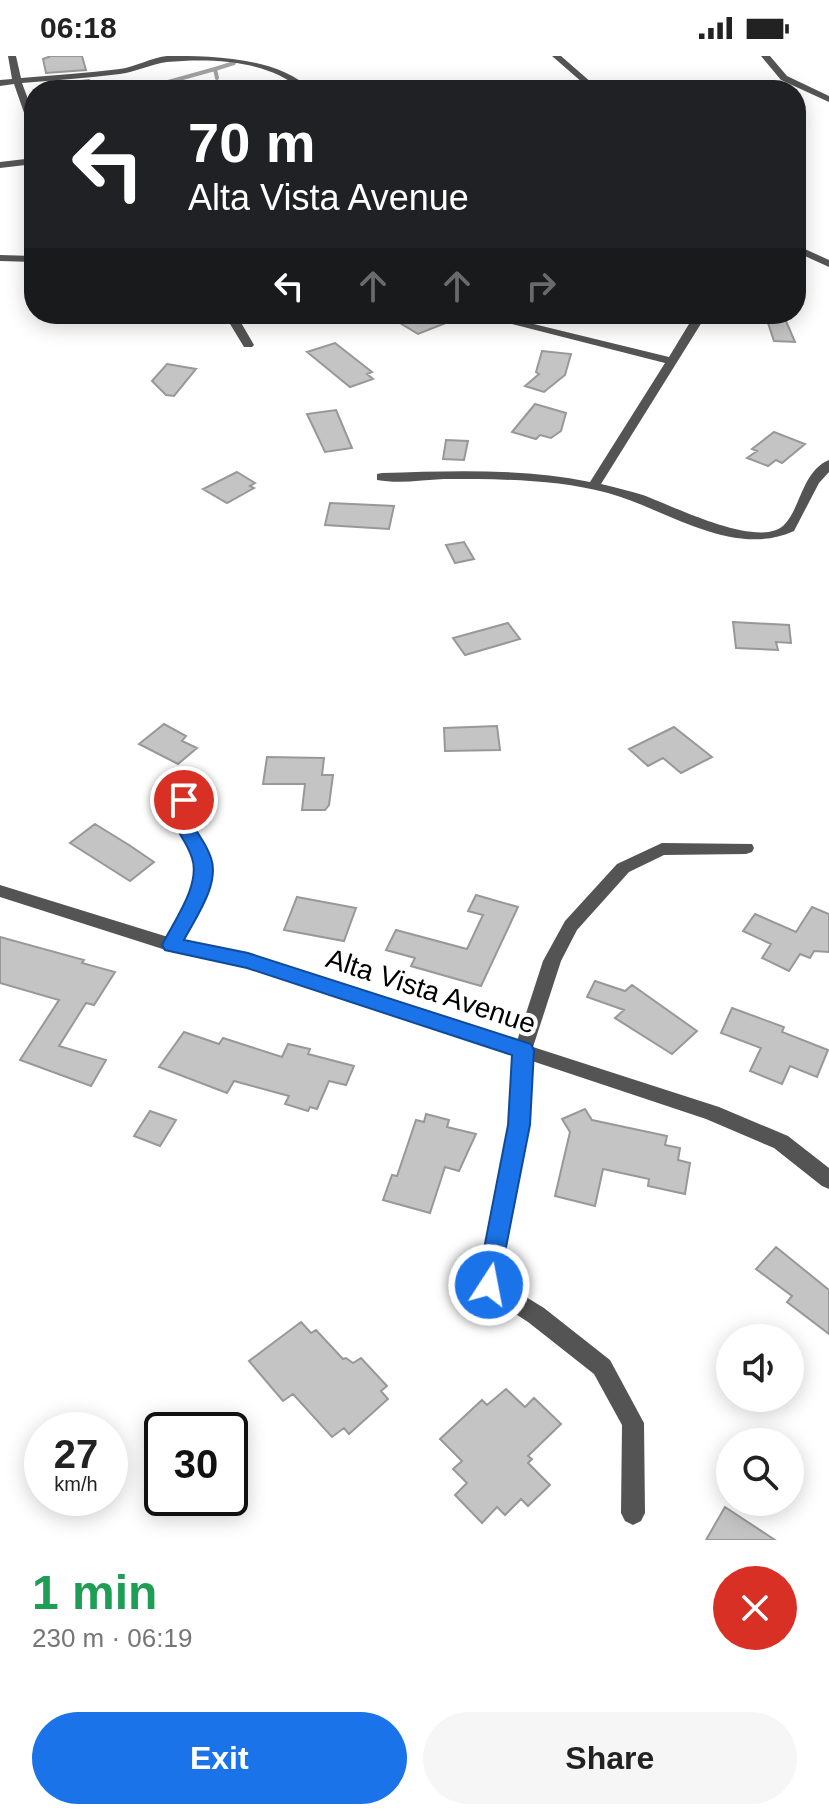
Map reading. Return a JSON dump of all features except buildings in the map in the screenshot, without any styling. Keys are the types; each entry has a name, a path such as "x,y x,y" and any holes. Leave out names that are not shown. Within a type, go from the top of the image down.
{"street":[{"path":"12,56 24,100"},
{"path":"556,56 584,80"},
{"path":"765,56 788,80"},
{"path":"28,80 124,71 166,58 245,60 285,71 295,80"},
{"path":"0,83 24,80"},
{"path":"806,88 829,99"},
{"path":"0,165 24,162"},
{"path":"806,253 829,264"},
{"path":"0,258 24,259"},
{"path":"236,324 248,345"},
{"path":"520,324 672,361"},
{"path":"594,485 695,324"},
{"path":"382,477 457,475 594,485 737,534 775,534 789,528 813,482 829,464"},
{"path":"172,945 201,886 202,859 181,823 184,800"},
{"path":"633,1513 633,1423 602,1367 536,1315 489,1285 519,1125 523,1050 552,961 571,926 623,868 662,849 746,848"},
{"name":"Alta Vista Avenue","path":"0,891 172,945 248,961 712,1113 781,1142 829,1180"}],"waterway":[{"path":"215,69 234,63"},
{"path":"175,80 215,69"},
{"path":"215,69 217,78"}],"route":[{"path":"184,800 181,823 202,859 201,886 172,945 248,961 523,1050 519,1125 489,1285"}]}
